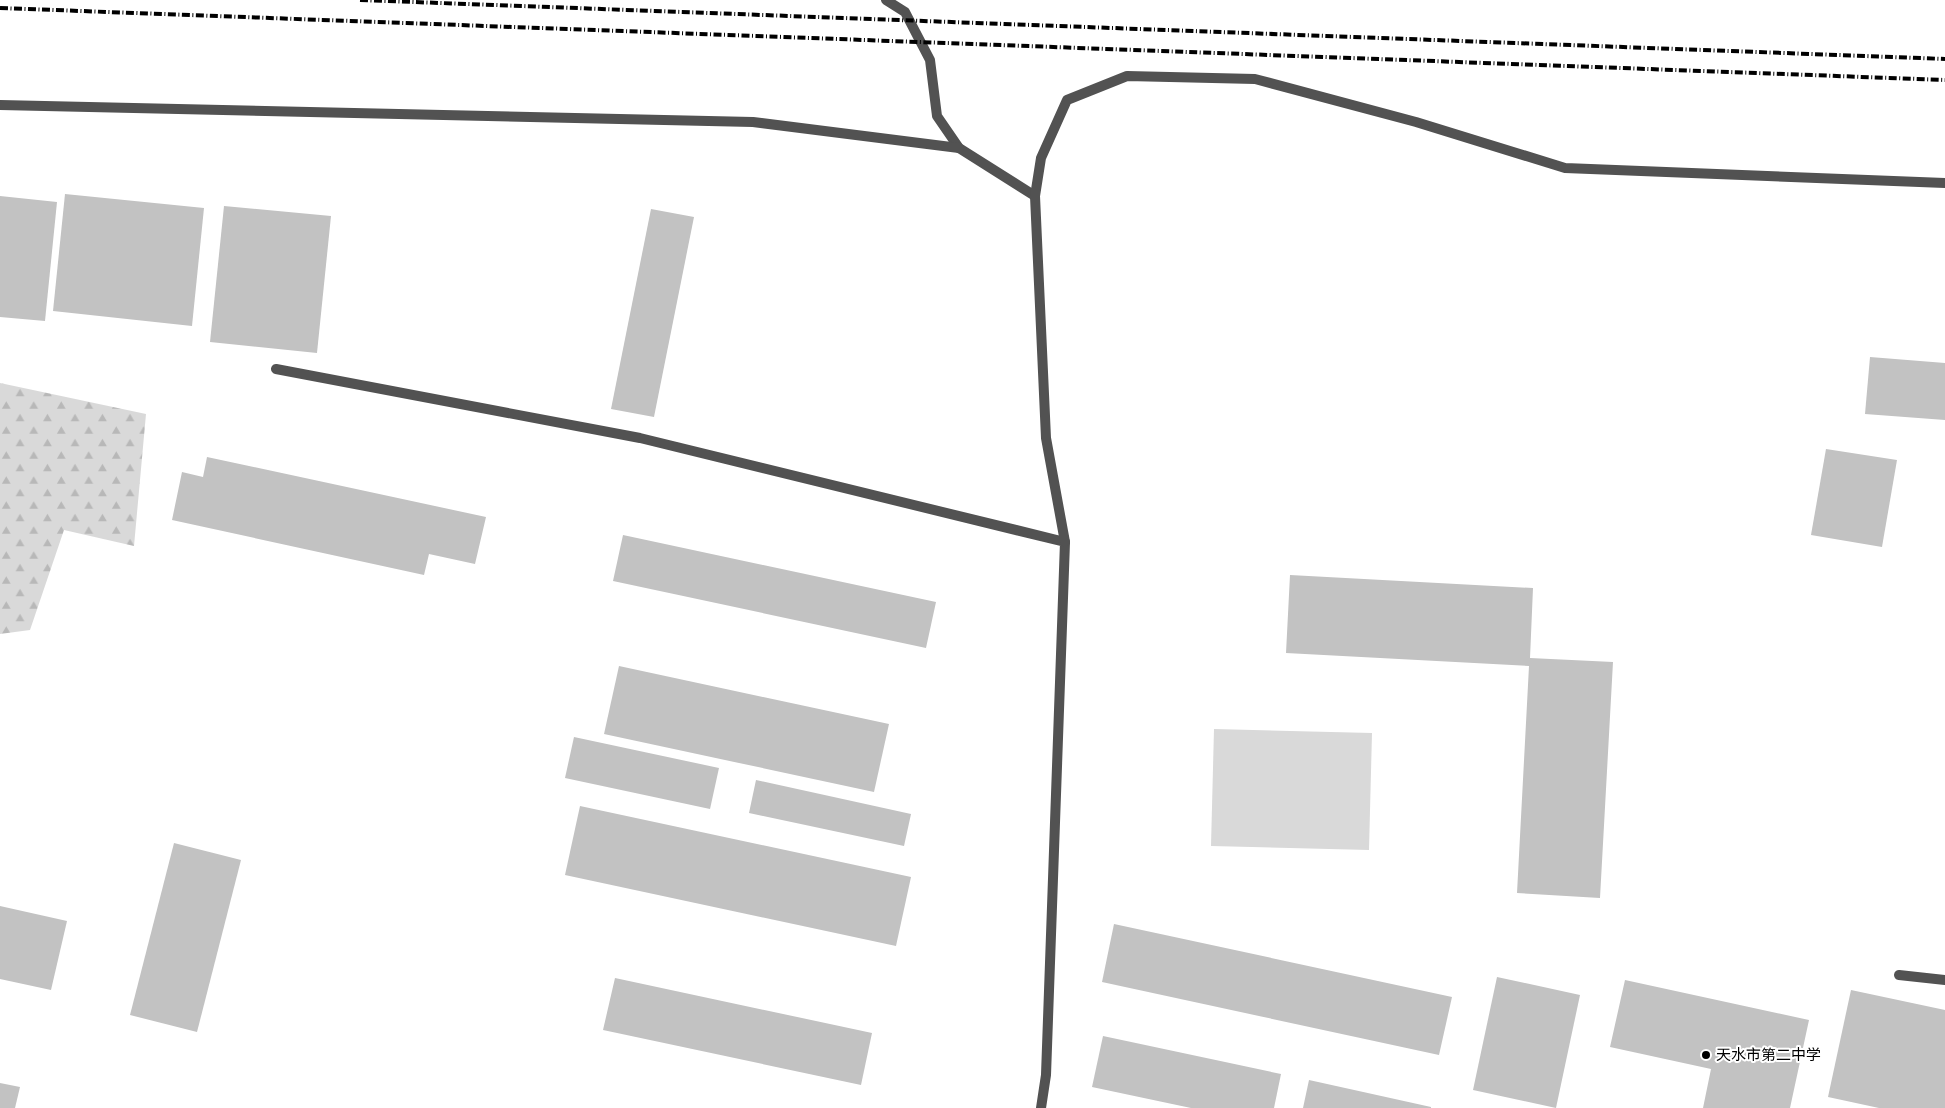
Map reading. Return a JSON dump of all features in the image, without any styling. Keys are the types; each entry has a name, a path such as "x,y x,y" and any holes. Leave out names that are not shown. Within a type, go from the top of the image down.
{"street":[{"path":"886,0 905,12 930,60 937,116 959,148 1036,196"},
{"path":"1041,1108 1046,1075 1065,542 1046,438 1036,196 1041,158 1067,100 1127,76 1255,79 1416,122 1565,168 1945,183"},
{"path":"0,105 753,122 959,148"},
{"path":"276,369 640,438 1065,542"},
{"path":"1900,975 1945,980"}],"green space":[{"path":"0,383 146,414 134,546 64,530 30,630 0,634"},
{"path":"1214,729 1372,733 1369,850 1211,846"}],"building":[{"path":"65,194 204,208 192,326 53,311"},
{"path":"0,196 57,202 45,321 0,317"},
{"path":"224,206 331,216 317,353 210,342"},
{"path":"651,209 694,217 654,417 611,409"},
{"path":"1870,357 1945,363 1945,420 1865,414"},
{"path":"1826,449 1897,460 1882,547 1811,535"},
{"path":"207,457 486,517 475,564 429,554 424,575 172,520 182,472 203,477"},
{"path":"623,535 936,602 926,648 613,581"},
{"path":"1290,575 1533,588 1530,658 1613,662 1600,898 1517,893 1529,666 1286,653"},
{"path":"619,666 889,724 874,792 604,734"},
{"path":"574,737 719,768 710,809 565,778"},
{"path":"756,780 911,814 904,846 749,813"},
{"path":"580,806 911,877 896,946 565,875"},
{"path":"174,843 241,860 197,1032 130,1015"},
{"path":"0,906 67,921 51,990 0,979"},
{"path":"1114,924 1452,997 1439,1055 1102,982"},
{"path":"1497,977 1580,995 1556,1108 1473,1090"},
{"path":"615,978 872,1033 861,1085 603,1030"},
{"path":"1625,980 1809,1020 1790,1108 1703,1108 1711,1069 1610,1047"},
{"path":"1851,990 1945,1010 1945,1108 1879,1108 1828,1097"},
{"path":"1103,1036 1281,1074 1274,1108 1191,1108 1092,1087"},
{"path":"1309,1080 1431,1107 1431,1108 1303,1108"},
{"path":"0,1083 20,1087 15,1108 0,1108"}],"railway":[{"path":"360,0 1945,59"},
{"path":"0,8 1945,80"}],"place":[{"name":"天水市第二中学","path":"1706,1055"}]}
